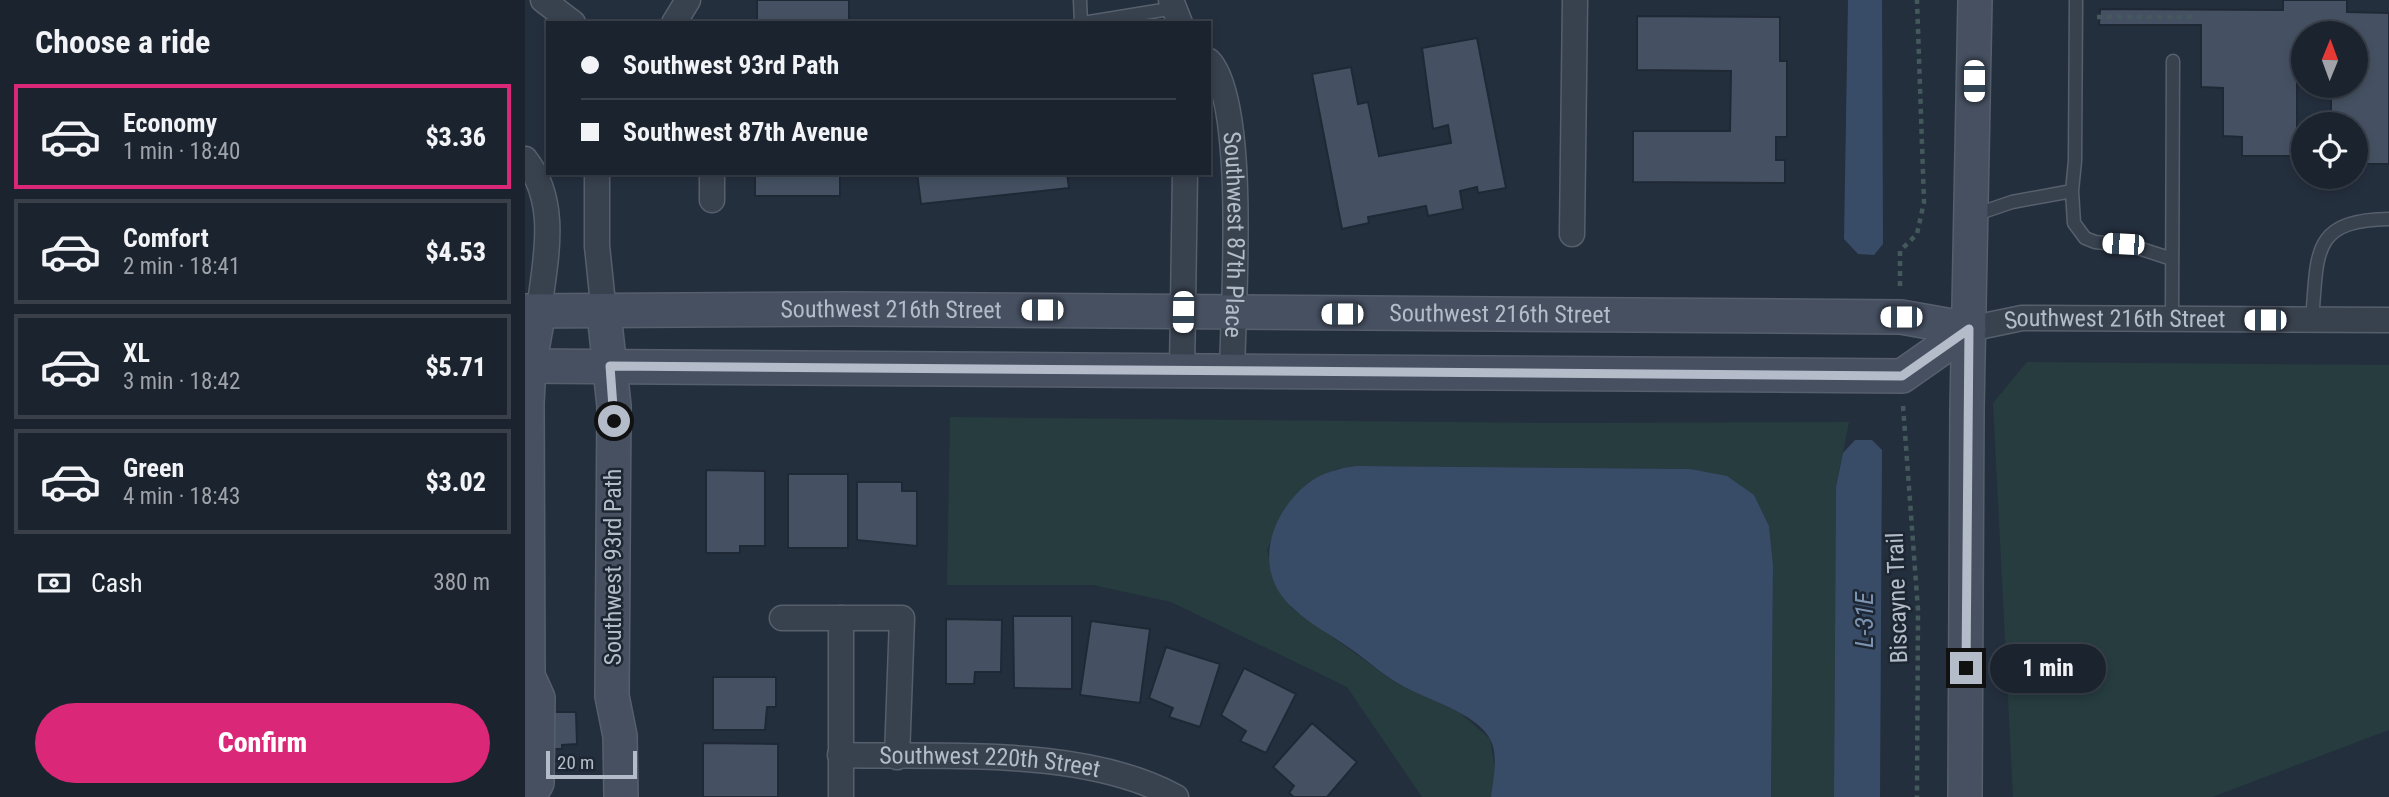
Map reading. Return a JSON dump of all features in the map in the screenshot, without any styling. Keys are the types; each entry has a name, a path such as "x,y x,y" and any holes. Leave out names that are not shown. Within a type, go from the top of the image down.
{"street":[{"path":"543,0 571,21"},
{"path":"1571,234 1575,0"},
{"path":"1965,797 1975,0"},
{"name":"Southwest 87th Place","path":"1211,65 1225,90 1233,132 1232,372"},
{"path":"525,159 538,178 547,209 546,257 532,311 527,366 527,680 538,698 537,783 526,797"},
{"path":"597,175 597,247 604,313"},
{"path":"712,175 712,200"},
{"name":"Southwest 87th Place","path":"1182,372 1185,175"},
{"name":"Southwest 216th Street","path":"532,311 604,313 845,309 1901,317 1969,329 2022,318 2389,320"},
{"name":"Southwest 93rd Path","path":"604,313 614,414 612,696 620,736 621,797"},
{"name":"Southwest 216th Street","path":"527,366 1902,376 1969,329"},
{"path":"782,618 902,618 897,757"},
{"path":"841,618 841,797"},
{"name":"Southwest 93rd Path","path":"600,797 598,735 612,696"},
{"name":"Southwest 220th Street","path":"840,755 1064,762 1136,780 1176,797"}],"lane":[{"path":"1080,0 1082,21"},
{"path":"2076,0 2072,215 2077,231 2095,242 2132,246 2172,259"},
{"path":"1096,21 1175,10"},
{"path":"2172,319 2173,61"},
{"path":"1973,216 2029,198 2072,191"},
{"path":"2312,320 2320,252 2333,232 2351,221 2389,219"}],"path":[{"path":"1900,298 1900,251 1917,234 1924,202 1917,0"},
{"path":"2096,16 2192,17"},
{"name":"Biscayne Trail","path":"1903,397 1917,593 1917,797"}],"green space":[{"path":"2027,362 2389,365 2389,730 2212,797 2013,797 1993,403"},
{"path":"950,417 1559,423 1849,422 1836,487 1834,797 1771,797 1773,565 1769,526 1754,495 1690,469 1356,466 1336,469 1306,484 1284,511 1267,550 1276,584 1292,608 1398,684 1459,712 1490,739 1495,770 1491,797 1422,797 1347,687 1171,602 1093,585 947,585"}],"water":[{"path":"1848,0 1882,0 1883,244 1874,255 1858,254 1844,239"},
{"name":"L-31E","path":"1855,440 1872,440 1882,450 1880,797 1834,797 1836,487 1843,453"},
{"path":"1356,466 1690,469 1727,476 1754,495 1769,526 1773,565 1771,797 1491,797 1494,752 1490,739 1483,730 1462,714 1399,684 1308,620 1281,595 1273,579 1269,562 1270,545 1283,512 1294,497 1318,477"}],"building":[{"path":"757,0 849,0 849,21 757,21"},
{"path":"2283,0 2347,0 2347,12 2389,13 2389,164 2368,164 2368,112 2331,112 2331,98 2368,98 2368,21 2291,21 2291,98 2297,98 2297,112 2291,112 2291,156 2242,156 2242,137 2223,136 2223,88 2201,87 2201,25 2099,25 2100,9 2283,10"},
{"path":"1637,16 1780,17 1780,61 1787,61 1787,137 1776,137 1776,160 1785,160 1785,183 1633,182 1633,131 1730,131 1731,71 1637,70"},
{"path":"1477,38 1506,188 1478,193 1477,187 1460,191 1463,209 1428,216 1426,206 1368,217 1369,223 1342,229 1312,74 1351,67 1358,104 1368,102 1379,156 1451,143 1448,125 1433,129 1422,48"},
{"path":"755,175 840,175 840,196 755,196"},
{"path":"917,175 1067,175 1069,188 921,204"},
{"path":"706,470 765,471 765,546 740,546 740,553 706,553"},
{"path":"788,474 848,474 848,548 788,548"},
{"path":"857,482 902,482 902,491 917,491 917,546 857,540"},
{"path":"1013,616 1072,616 1072,689 1014,688"},
{"path":"946,619 1002,620 1001,672 975,672 974,684 946,684"},
{"path":"1091,621 1150,629 1140,703 1080,695"},
{"path":"1166,647 1220,664 1200,727 1169,717 1173,708 1149,698"},
{"path":"1244,668 1296,694 1266,753 1240,741 1246,731 1221,715"},
{"path":"713,677 776,677 776,707 767,707 765,730 713,730"},
{"path":"553,712 576,712 577,744 553,749"},
{"path":"1312,723 1357,762 1327,797 1294,797 1289,793 1294,786 1273,767"},
{"path":"703,743 778,744 778,797 703,797"}],"route":[{"path":"614,421 610,366 1902,376 1969,329 1966,668"}]}
